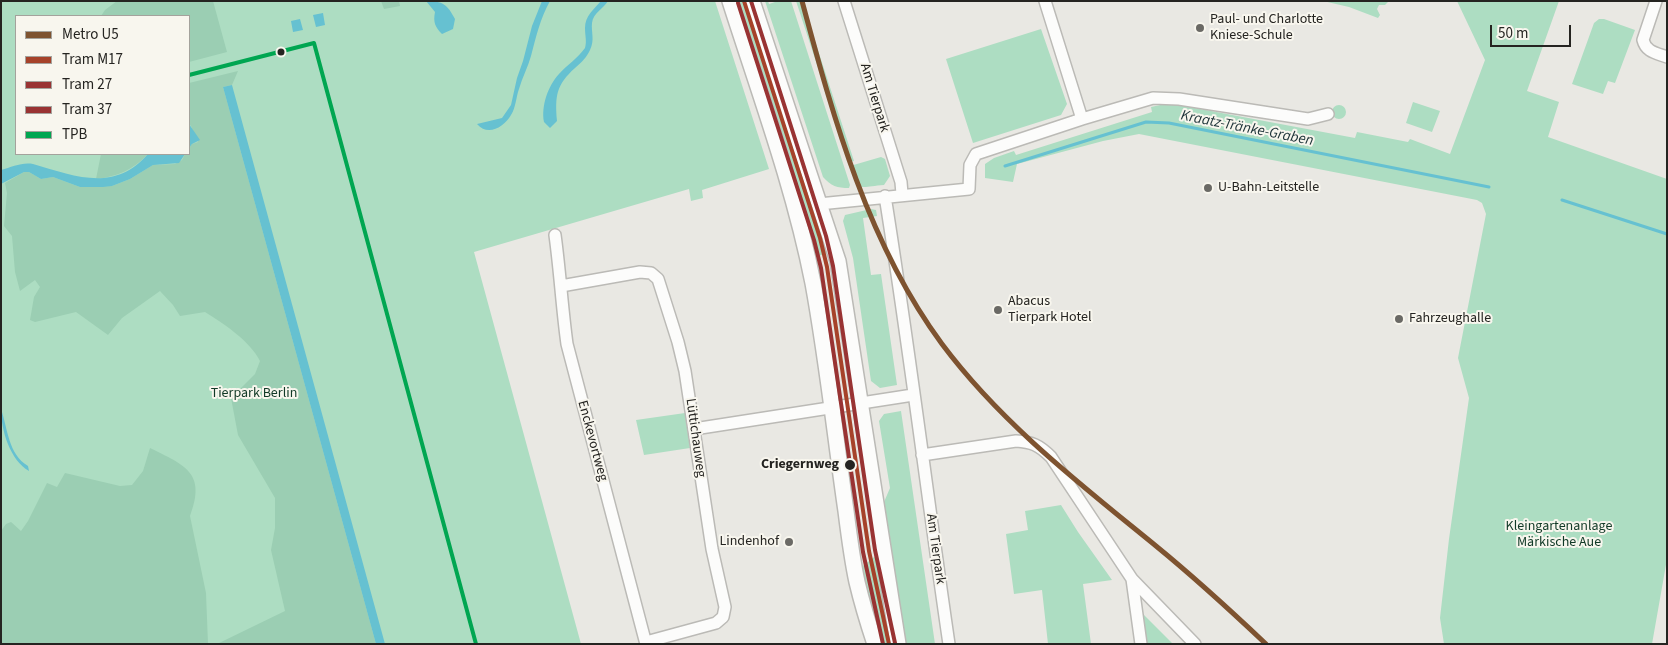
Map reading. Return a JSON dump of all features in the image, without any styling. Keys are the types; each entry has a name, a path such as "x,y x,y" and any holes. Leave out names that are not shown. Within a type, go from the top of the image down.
{"main road":[{"path":"730,1 786,173 814,289 857,580 874,644"},
{"path":"752,1 838,261 898,644"}],"street":[{"name":"Am Tierpark","path":"844,1 901,182 902,194"},
{"path":"1045,1 1082,119"},
{"path":"1656,1 1643,40 1650,52 1667,57"},
{"path":"819,204 970,188 970,165 976,154 1153,98 1168,98 1308,119 1328,114"},
{"name":"Am Tierpark","path":"885,196 904,318 913,395 949,644"},
{"name":"Enckevortweg","path":"555,235 561,286 561,304 568,344 646,643"},
{"name":"Lüttichauweg","path":"561,286 640,272 651,273 658,279 685,371 712,549 725,607 723,617 716,623 646,643"},
{"path":"694,429 913,395"},
{"path":"922,455 1016,441 1029,441 1038,446 1050,457 1132,579 1195,644"},
{"path":"1132,579 1141,644"}],"green space":[{"name":"Tierpark Berlin","path":"1,1 715,1 769,169 702,190 703,198 691,201 689,189 474,252 581,644 1,644"},
{"path":"117,1 213,1 227,52 190,62 190,15 102,15"},
{"path":"381,1 399,1 400,6 384,9"},
{"path":"735,1 747,1 831,252 812,258"},
{"path":"765,1 768,1 769,4 778,1 791,1 850,185 849,188 834,186 823,177"},
{"path":"796,1 802,1 854,161 849,162"},
{"path":"1323,1 1389,1 1385,5 1379,5 1377,9 1380,15 1378,18 1349,7"},
{"name":"Kleingartenanlage Märkische Aue","path":"1457,1 1559,1 1527,91 1559,102 1548,137 1667,179 1667,559 1652,644 1444,644 1440,618 1469,398 1458,358 1486,214 1482,203 1477,200 1139,134 1103,141 1017,164 1013,182 985,178 985,164 994,158 1014,151 1016,155 1152,112 1151,107 1165,104 1355,138 1357,132 1408,142 1410,139 1450,154 1485,60"},
{"path":"1599,19 1635,30 1615,83 1608,81 1603,94 1572,84 1594,23"},
{"path":"1041,29 1067,104 1061,115 973,143 946,59"},
{"path":"238,71 232,85 223,87 376,644 217,644 285,611 271,550 275,528 275,498 238,435 231,398 255,374 260,361 250,346 228,327 205,312 180,316 160,291 122,318 108,335 76,312 35,322 30,320 34,297 40,287 35,280 20,291 15,272 12,236 4,226 7,193 5,183 24,172 29,172 41,179 53,177 80,187 112,186 130,179 153,165 175,164 182,160 184,155 190,155 190,147 198,142 190,125 190,83"},
{"path":"1413,102 1440,111 1432,132 1406,123"},
{"path":"1339,105 1344,107 1346,112 1344,117 1339,119 1334,117 1332,112 1334,107"},
{"path":"101,155 147,155 125,171 96,179"},
{"path":"881,157 885,159 890,176 884,185 864,187 857,184 850,166"},
{"path":"871,209 876,210 877,216 863,218 871,275 881,274 897,385 880,388 871,381 853,258 843,221 845,215"},
{"path":"901,411 935,644 905,644 884,502 890,488 879,421 884,414"},
{"path":"685,413 690,448 644,455 636,420"},
{"path":"150,448 182,465 194,480 196,489 195,501 190,516 206,593 208,644 1,644 1,531 6,524 11,522 21,531 47,483 57,487 65,473 120,486 132,485 143,471"},
{"path":"1061,505 1112,580 1083,584 1091,644 1048,644 1042,590 1014,594 1006,534 1028,530 1025,511"},
{"path":"878,554 894,644 880,644 859,569"},
{"path":"1140,611 1173,644 1146,644"}],"water":[{"path":"426,1 441,3 447,7 455,19 453,29 442,34 435,24 435,12"},
{"path":"542,1 550,1 541,21 513,112 500,127 491,130 481,128 477,124 502,118 511,105 532,26"},
{"path":"601,1 608,1 596,13 593,19 593,39 589,53 560,86 556,105 557,121 550,128 544,122 543,116 549,90 559,74 585,48 585,24 590,13"},
{"path":"323,13 325,25 316,27 313,15"},
{"path":"300,19 303,30 293,32 291,21"},
{"path":"232,85 385,644 376,644 223,87"},
{"path":"190,125 200,140 190,147"},
{"path":"147,155 184,155 179,163 153,165 130,179 112,186 80,187 53,177 41,179 29,172 24,172 1,184 1,170 21,164 33,164 64,173 94,178 122,174 135,166"},
{"path":"1,409 16,455 28,466 29,471 17,460 8,444 1,417"}],"waterway":[{"name":"Kraatz-Tränke-Graben","path":"1005,166 1146,122 1169,123 1489,187"},
{"name":"Kraatz-Tränke-Graben","path":"1562,200 1667,234"}],"metro line":[{"name":"U5","path":"802,1 827,91 856,180 893,265 916,305 942,344 965,373 1016,426 1070,476 1184,570 1266,644"}],"tram line":[{"name":"M17","path":"744,1 820,238 827,267 869,551 889,644"},
{"name":"37","path":"751,1 826,236 833,266 875,550 895,643"},
{"name":"27","path":"738,3 814,240 821,268 863,552 883,644"}],"transit line":[{"name":"TPB","path":"190,75 314,43 476,644"}],"place":[{"name":"Paul- und Charlotte Kniese-Schule","path":"1200,28"},
{"name":"U-Bahn-Leitstelle","path":"1208,188"},
{"name":"Abacus Tierpark Hotel","path":"998,310"},
{"name":"Fahrzeughalle","path":"1399,319"},
{"name":"Criegernweg","path":"850,465"},
{"name":"Lindenhof","path":"789,542"}]}
